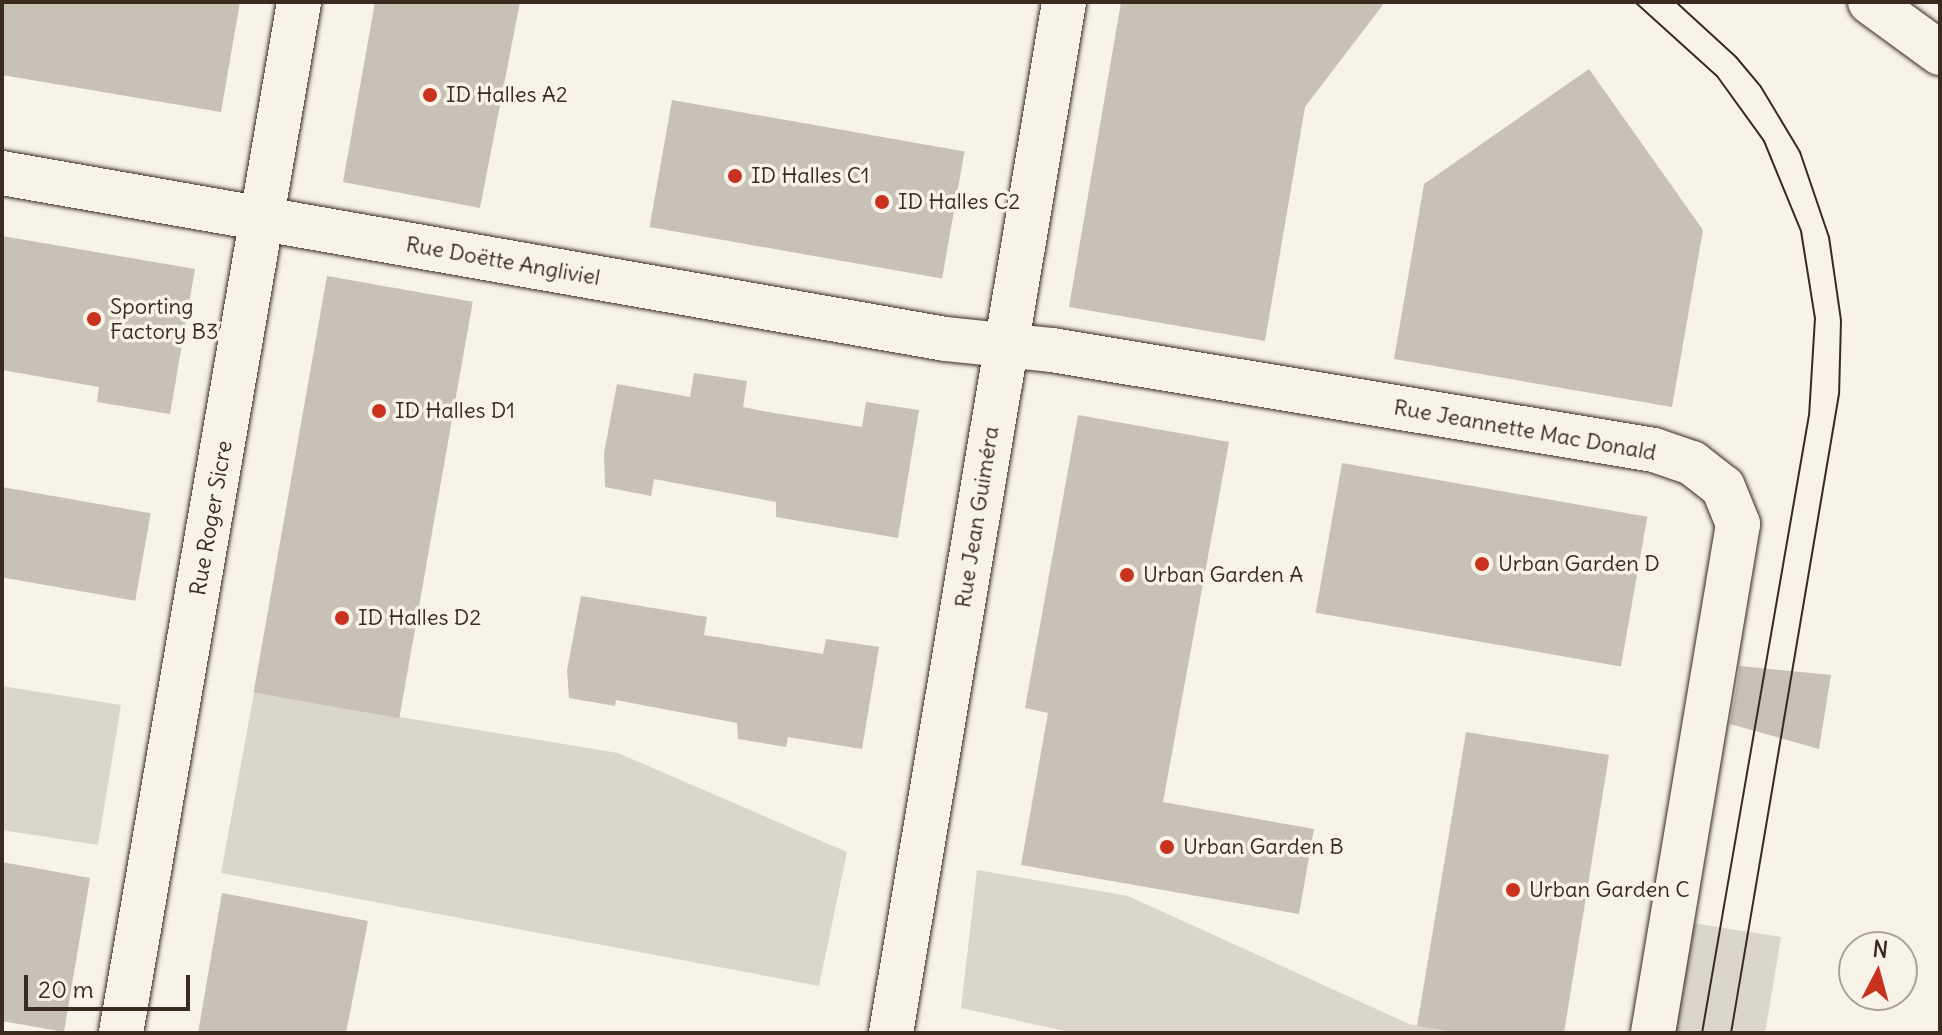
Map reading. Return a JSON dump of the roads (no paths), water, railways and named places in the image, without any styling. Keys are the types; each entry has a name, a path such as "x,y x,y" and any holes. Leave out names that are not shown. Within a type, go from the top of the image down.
{"street":[{"name":"Rue Roger Sicre","path":"121,1033 299,2"},
{"name":"Rue Jean Guiméra","path":"891,1033 1064,2"},
{"path":"1870,2 1940,53"},
{"name":"Rue Doëtte Angliviel","path":"2,173 945,339 1005,343"},
{"name":"Rue Jeannette Mac Donald","path":"1005,343 1654,450 1692,463 1723,487 1738,524 1653,1033"}],"tram line":[{"path":"1635,2 1717,76 1764,141 1801,231 1815,318 1809,415 1702,1033"},
{"path":"1676,2 1736,57 1761,87 1800,152 1829,237 1841,320 1839,394 1731,1033"}],"place":[{"name":"ID Halles A2","path":"430,95"},
{"name":"ID Halles C1","path":"735,176"},
{"name":"ID Halles C2","path":"882,202"},
{"name":"Sporting Factory B3","path":"94,319"},
{"name":"ID Halles D1","path":"379,411"},
{"name":"Urban Garden D","path":"1482,564"},
{"name":"Urban Garden A","path":"1127,575"},
{"name":"ID Halles D2","path":"342,618"},
{"name":"Urban Garden B","path":"1167,847"},
{"name":"Urban Garden C","path":"1513,890"}]}
